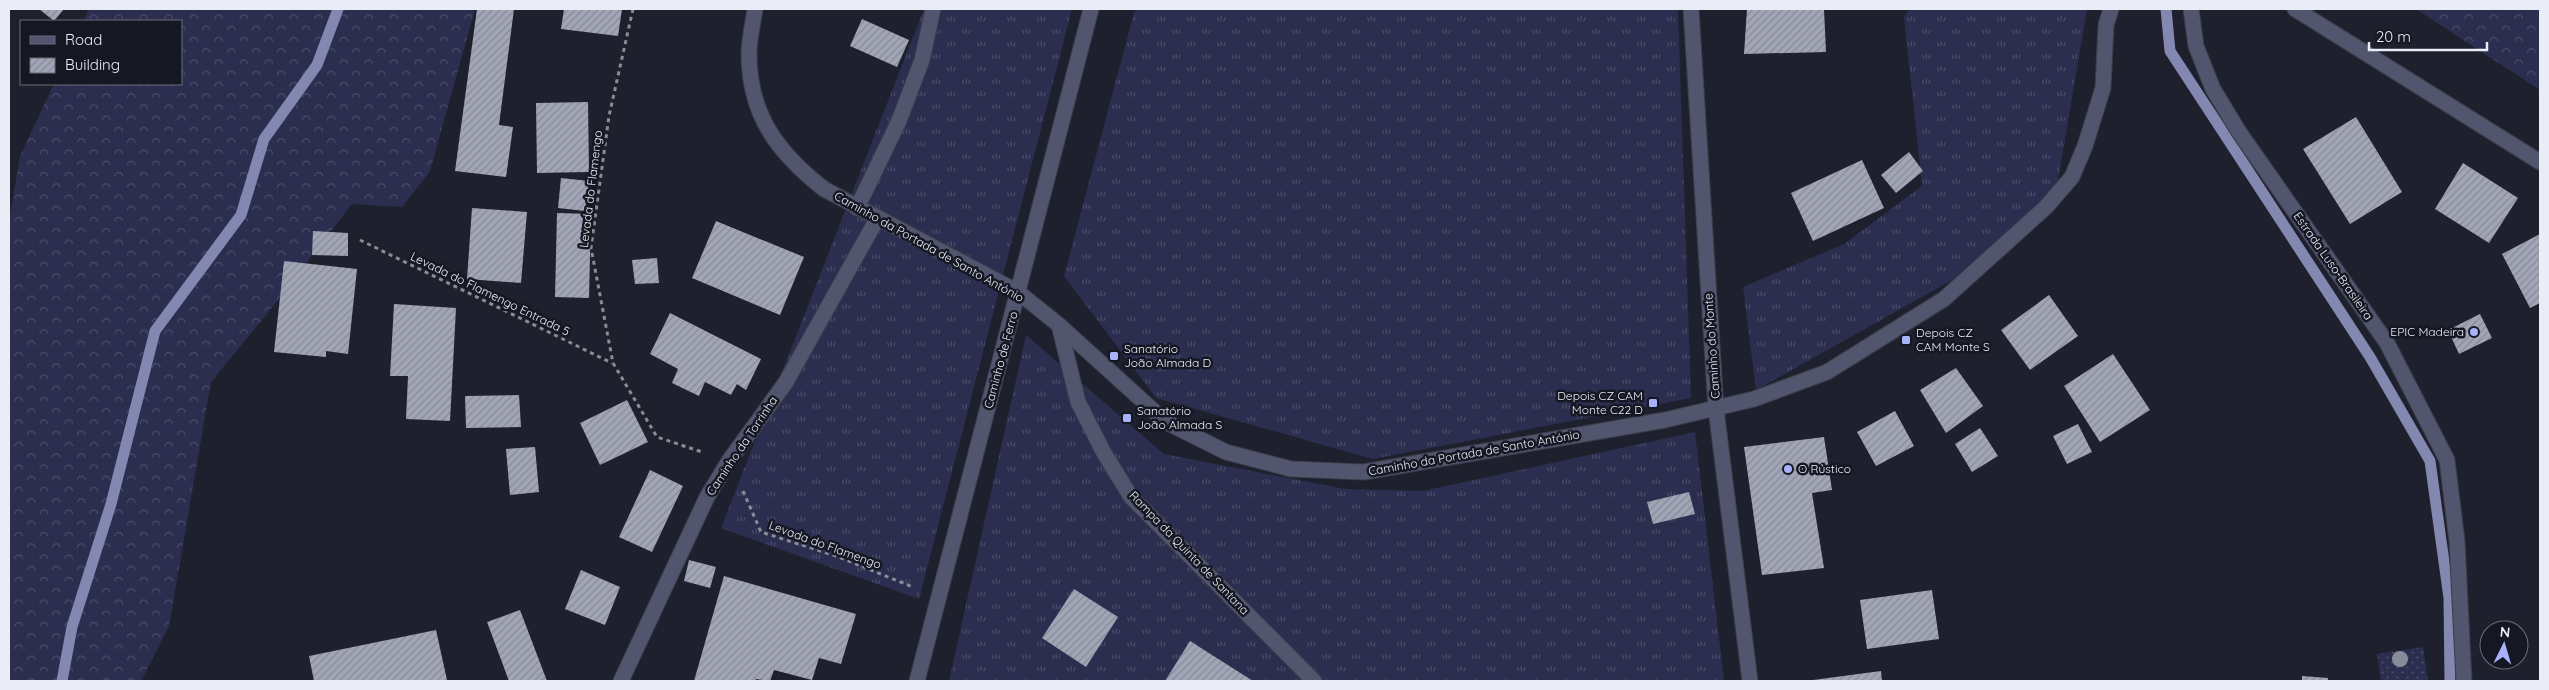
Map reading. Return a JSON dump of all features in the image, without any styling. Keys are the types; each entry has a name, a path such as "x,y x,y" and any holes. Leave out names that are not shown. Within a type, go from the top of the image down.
{"street":[{"name":"Caminho da Portada de Santo António","path":"755,9 748,52 750,84 760,115 775,142 798,169 824,189 856,208 1018,292 1059,325 1166,422 1226,452 1291,469 1364,472 1665,420 1716,409 1754,399 1827,372 1944,299 2046,207 2072,177 2085,146 2104,88 2106,25 2111,9"},
{"path":"856,208 899,121 922,60 933,9"},
{"name":"Caminho de Ferro","path":"917,681 1091,9"},
{"name":"Caminho do Monte","path":"1691,9 1716,409 1750,681"},
{"name":"Estrada Luso-Brasileira","path":"2191,9 2196,46 2213,89 2239,132 2386,343 2447,460 2457,541 2464,681"},
{"path":"2295,9 2540,162"},
{"name":"Caminho da Torrinha","path":"622,681 708,497 729,461 786,382 877,219"},
{"name":"Rampa da Quinta de Santana","path":"1059,325 1078,402 1104,454 1131,497 1314,681"}],"path":[{"name":"Levada do Flamengo","path":"633,9 609,116 591,248 613,363 656,437 729,461 761,532 836,556 939,598"},
{"name":"Levada do Flamengo Entrada 5","path":"360,240 613,363"}],"green space":[{"path":"89,9 475,9 430,171 402,207 352,204 270,310 211,382 169,626 141,681 9,681 9,221 20,156 54,85 182,85 182,20 84,20"},
{"path":"924,9 1072,9 919,599 721,528"},
{"path":"1135,9 1678,9 1691,398 1373,459 1156,398 1064,276"},
{"path":"1909,9 2087,9 2057,187 1952,280 1756,390 1743,287 1844,244 1922,186 1904,17"},
{"path":"2416,9 2540,9 2540,90"},
{"path":"1026,335 1164,454 1345,489 1423,491 1695,432 1724,681 949,681"},
{"path":"2423,647 2428,681 2381,681 2377,654"}],"building":[{"path":"39,9 64,9 53,20"},
{"path":"477,9 514,9 499,125 513,127 506,177 455,171"},
{"path":"564,9 622,9 618,36 561,29"},
{"path":"1747,9 1824,9 1826,52 1744,54"},
{"path":"862,19 909,40 897,67 850,46"},
{"path":"588,102 589,172 537,173 536,103"},
{"path":"2356,117 2402,192 2350,224 2303,149"},
{"path":"1909,152 1923,171 1896,193 1881,175"},
{"path":"1862,160 1884,208 1813,241 1791,193"},
{"path":"2463,163 2518,198 2489,243 2435,209"},
{"path":"561,178 589,181 585,211 558,208"},
{"path":"472,208 527,212 521,283 467,279"},
{"path":"557,213 591,214 589,298 555,297"},
{"path":"716,221 804,257 780,315 692,278"},
{"path":"313,231 348,233 348,256 312,255"},
{"path":"2540,234 2540,303 2530,308 2502,254"},
{"path":"657,258 659,283 635,284 632,260"},
{"path":"284,261 357,269 348,354 326,351 326,357 274,352"},
{"path":"2049,295 2078,336 2030,370 2001,330"},
{"path":"394,304 456,308 450,421 406,419 408,376 390,376"},
{"path":"670,313 761,359 746,390 737,384 731,395 705,382 699,396 672,383 678,369 650,354"},
{"path":"2480,314 2492,338 2459,354 2448,330"},
{"path":"2113,354 2150,410 2100,442 2064,386"},
{"path":"1956,368 1983,406 1946,433 1920,390"},
{"path":"519,395 521,427 466,428 465,396"},
{"path":"627,400 648,442 600,465 580,423"},
{"path":"1895,411 1914,446 1876,466 1857,432"},
{"path":"2078,424 2092,452 2067,464 2053,436"},
{"path":"1980,428 1998,456 1972,472 1955,444"},
{"path":"1824,437 1832,490 1812,493 1824,568 1762,575 1744,447"},
{"path":"535,447 539,492 510,495 506,449"},
{"path":"650,470 683,486 652,552 619,537"},
{"path":"1689,492 1695,514 1653,524 1647,502"},
{"path":"689,560 716,567 710,588 684,581"},
{"path":"581,570 620,587 605,625 565,609"},
{"path":"724,576 856,614 841,664 819,658 812,680 774,670 770,681 756,679 755,681 694,681"},
{"path":"1074,589 1118,617 1086,667 1042,638"},
{"path":"1932,590 1939,639 1867,649 1860,600"},
{"path":"520,610 547,681 509,681 487,622"},
{"path":"436,630 447,680 314,681 309,656"},
{"path":"1190,641 1253,681 1165,681"},
{"path":"1881,671 1882,681 1813,681 1813,680"},
{"path":"2302,676 2328,678 2328,681 2302,681"}],"waterway":[{"path":"62,681 72,627 111,504 155,331 241,215 264,139 317,65 338,9"},
{"path":"2166,9 2170,51 2370,357 2430,461 2449,598 2450,681"}],"place":[{"name":"EPIC Madeira","path":"2474,332"},
{"name":"Depois CZ CAM Monte S","path":"1906,340"},
{"name":"Sanatório João Almada D","path":"1114,356"},
{"name":"Depois CZ CAM Monte C22 D","path":"1653,403"},
{"name":"Sanatório João Almada S","path":"1127,418"},
{"name":"O Rústico","path":"1788,469"}]}
